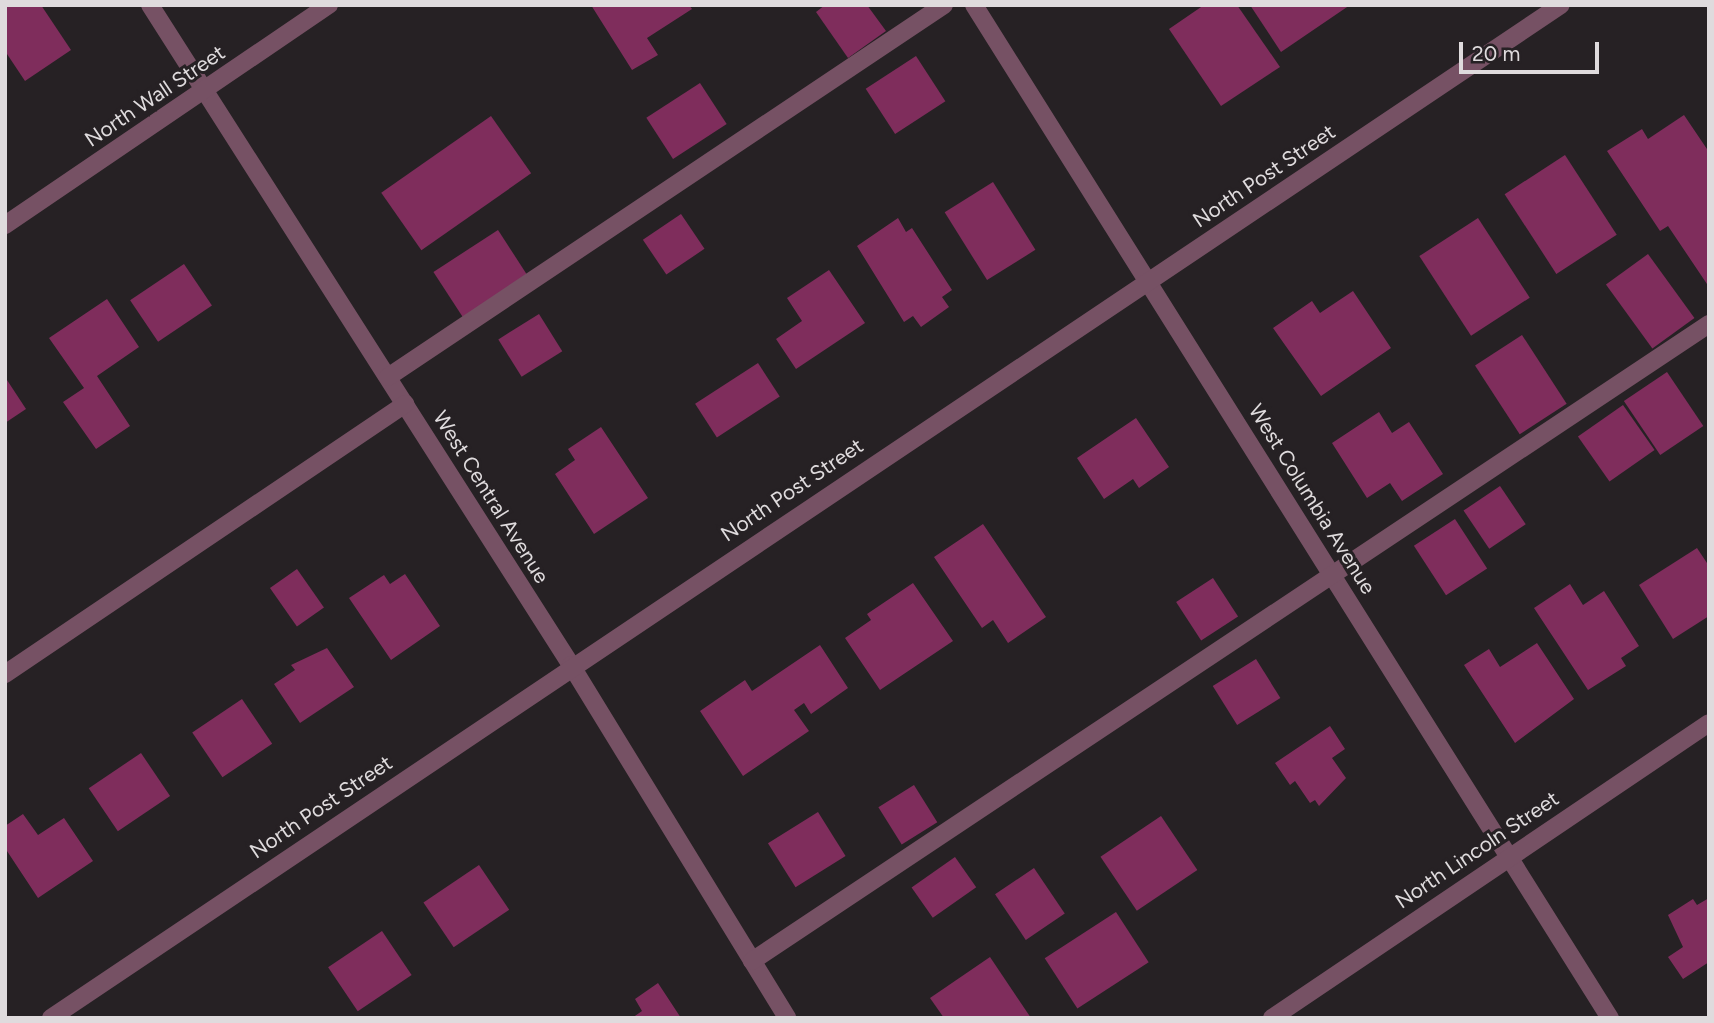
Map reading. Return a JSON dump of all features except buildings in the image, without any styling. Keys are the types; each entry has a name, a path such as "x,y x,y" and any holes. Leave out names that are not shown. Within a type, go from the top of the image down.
{"street":[{"name":"West Central Avenue","path":"149,5 570,665 787,1018"},
{"name":"North Wall Street","path":"5,225 329,5"},
{"path":"388,377 944,5"},
{"name":"West Columbia Avenue","path":"974,5 1610,1018"},
{"name":"North Post Street","path":"51,1018 570,665 1561,5"},
{"path":"752,961 1709,324"},
{"path":"5,674 405,404"},
{"name":"North Lincoln Street","path":"1272,1018 1506,855 1709,723"}]}
